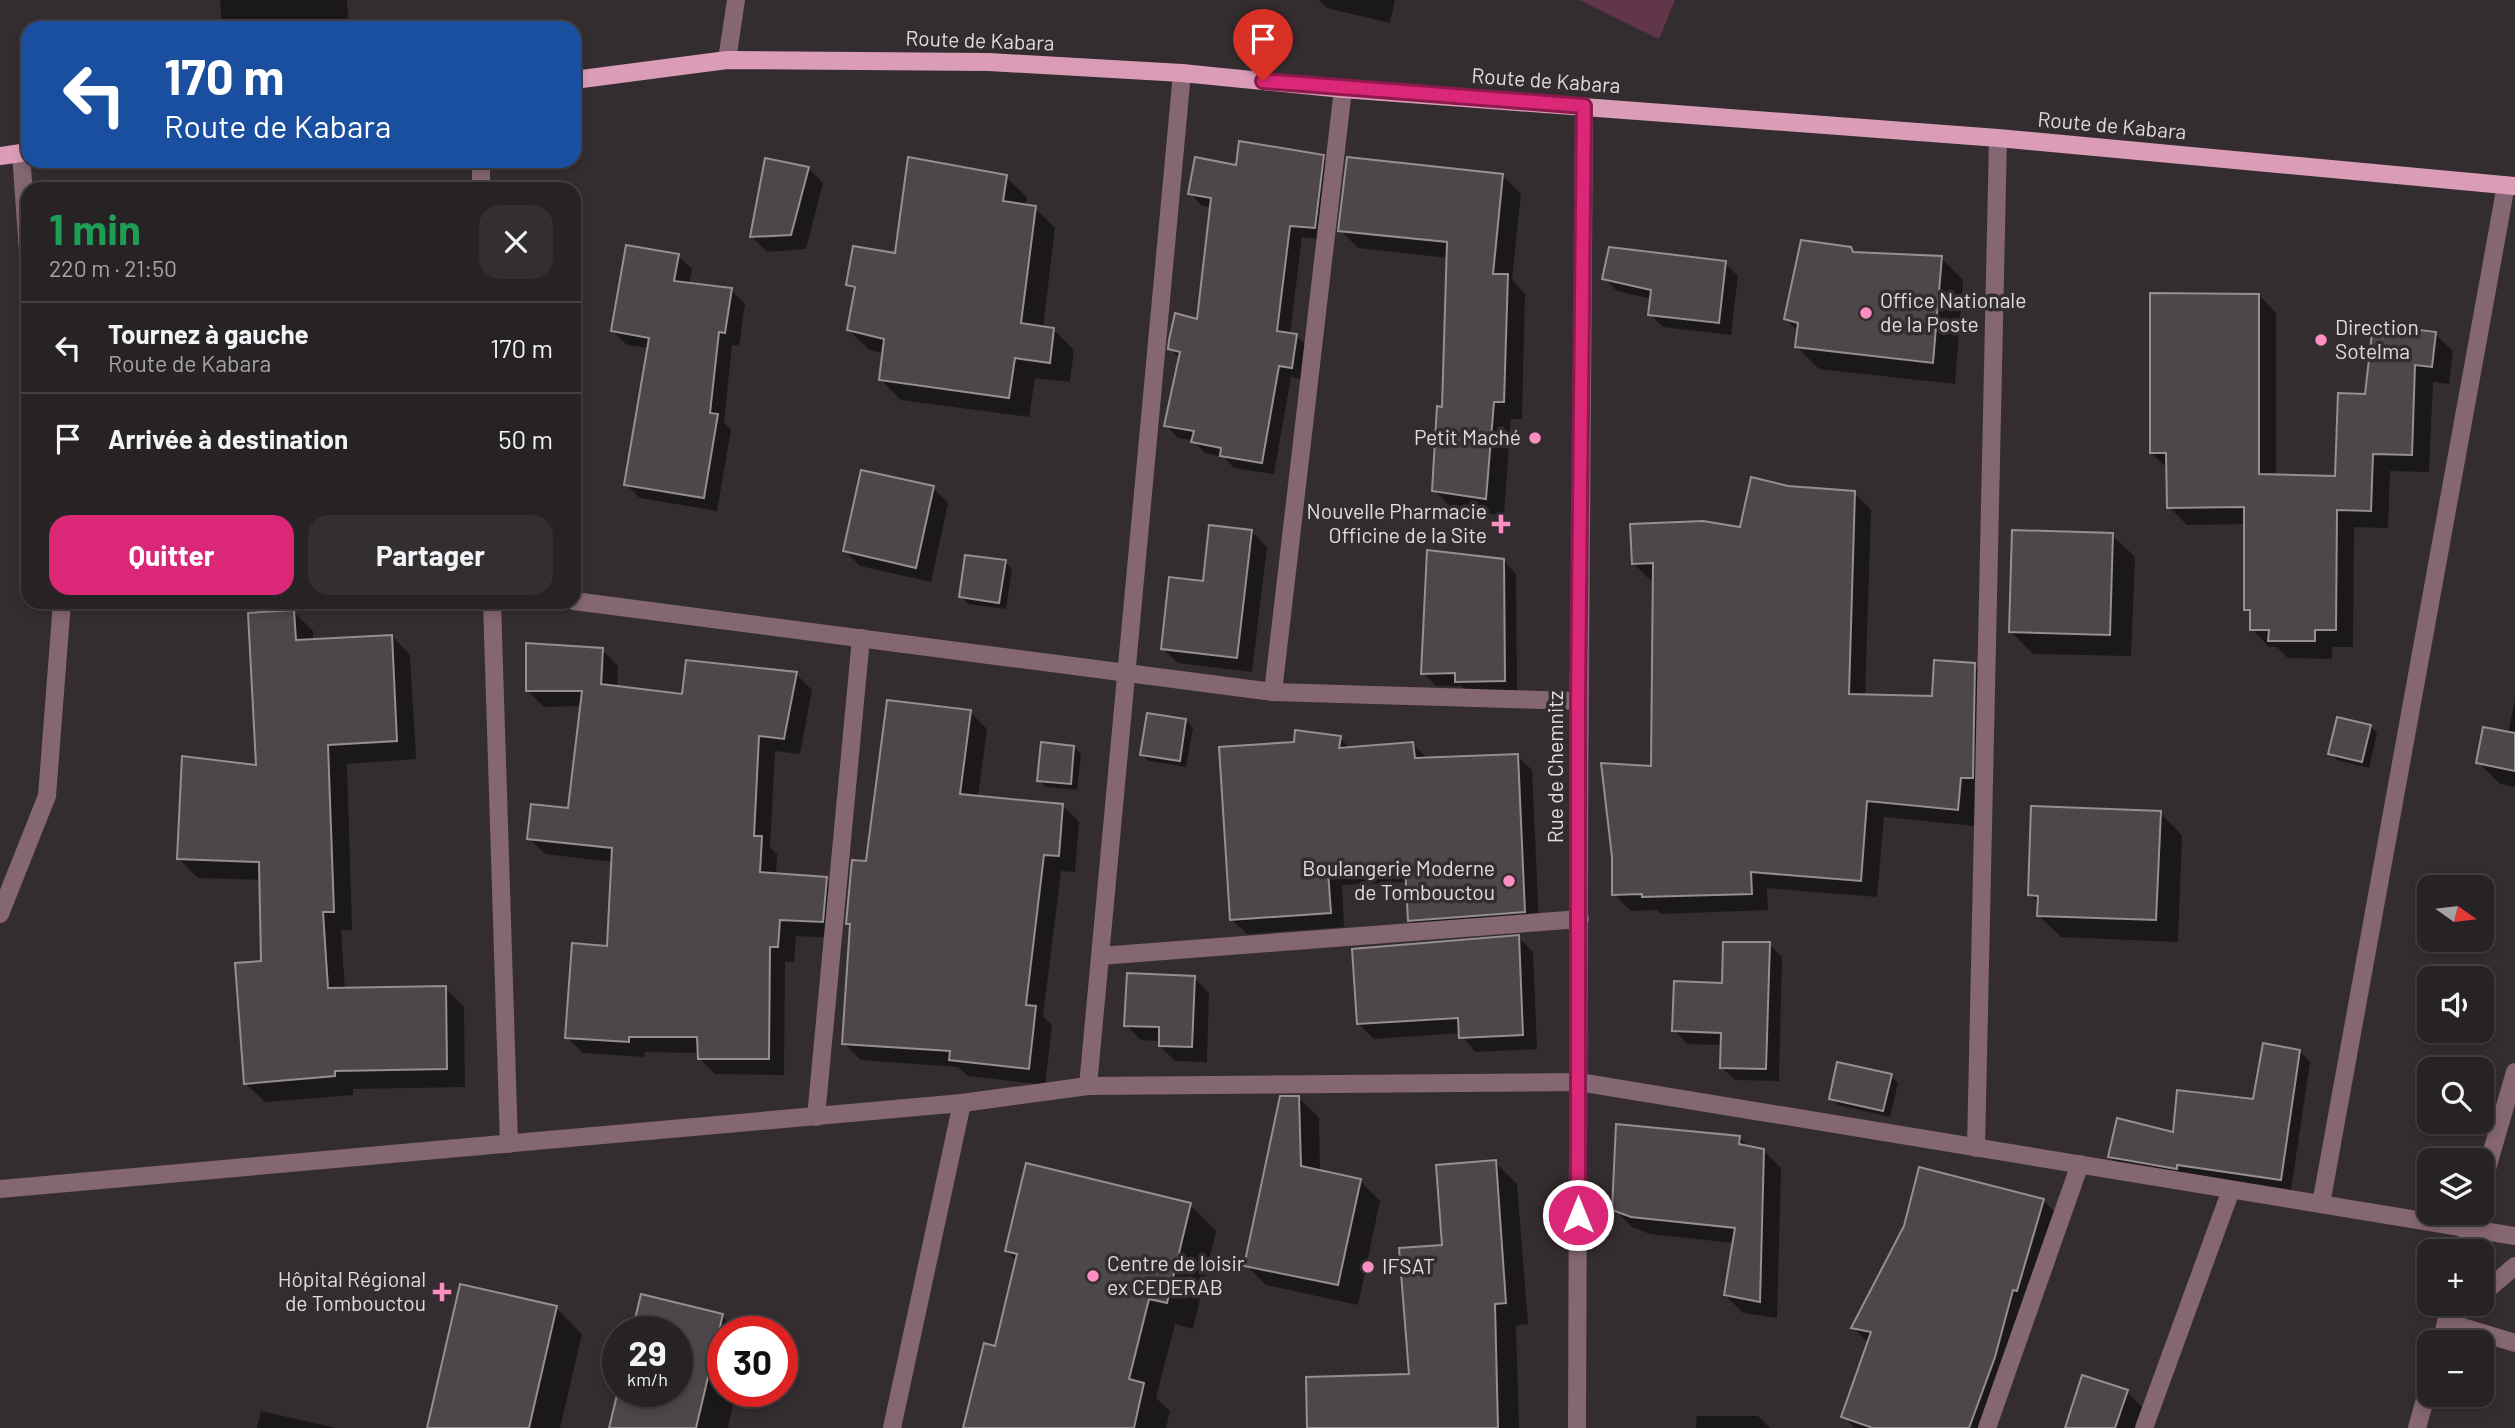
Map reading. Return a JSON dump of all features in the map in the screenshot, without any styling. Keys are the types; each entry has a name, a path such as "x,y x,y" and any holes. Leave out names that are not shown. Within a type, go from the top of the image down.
{"main road":[{"name":"Route de Kabara","path":"581,79 727,60 989,62 1182,73 1343,89 1998,138 2510,185"},
{"path":"0,156 21,153"}],"street":[{"path":"727,60 736,0"},
{"path":"1088,1086 1182,73"},
{"path":"1273,692 1343,89"},
{"name":"Rue de Chemnitz","path":"1577,1428 1580,919 1578,701 1584,106"},
{"path":"1976,1148 1998,138"},
{"path":"2321,1204 2510,185"},
{"path":"581,602 1273,692 1578,701"},
{"path":"0,914 47,796 61,609"},
{"path":"492,609 509,1144"},
{"path":"816,1117 861,638"},
{"path":"1100,957 1580,919"},
{"path":"2493,1148 2515,1072"},
{"path":"0,1189 816,1117 962,1103 1088,1086 1579,1083 2231,1190 2417,1215"},
{"path":"892,1428 962,1103"},
{"path":"1987,1428 2080,1164"},
{"path":"2144,1428 2231,1190"},
{"path":"2483,1225 2515,1236"},
{"path":"2494,1284 2515,1266"},
{"path":"2444,1330 2448,1316"},
{"path":"2446,1322 2454,1316"},
{"path":"2446,1322 2515,1343"},
{"path":"2417,1428 2423,1407"}],"shaded area":[{"path":"1579,0 1675,0 1659,39"}],"building":[{"path":"1239,141 1324,155 1315,228 1290,226 1277,331 1297,334 1292,368 1279,366 1262,463 1220,456 1221,448 1191,442 1194,431 1164,426 1180,352 1168,349 1169,340 1175,313 1197,319 1211,198 1188,194 1195,157 1236,165"},
{"path":"908,157 1007,175 1003,201 1036,206 1021,323 1054,328 1050,363 1015,358 1009,398 879,380 884,339 847,330 855,287 846,285 853,246 895,253"},
{"path":"1347,157 1503,174 1493,274 1508,274 1504,402 1494,402 1486,499 1432,491 1437,406 1442,407 1447,242 1338,231"},
{"path":"765,158 809,167 791,235 750,237"},
{"path":"1801,240 1851,247 1853,252 1942,256 1933,363 1795,347 1798,323 1784,319"},
{"path":"626,245 679,254 674,281 732,288 725,333 719,332 710,413 718,414 704,498 624,485 649,338 611,331"},
{"path":"1609,247 1726,261 1719,323 1648,315 1651,290 1602,279"},
{"path":"2150,293 2259,294 2259,474 2335,476 2338,393 2365,394 2373,324 2436,332 2432,367 2415,365 2412,455 2373,454 2371,511 2337,510 2336,630 2315,630 2315,641 2268,641 2269,630 2250,630 2250,610 2244,610 2244,507 2167,508 2166,453 2150,453"},
{"path":"861,470 934,486 916,568 843,551"},
{"path":"1751,477 1788,486 1855,491 1849,694 1932,696 1934,660 1975,663 1973,778 1961,778 1958,810 1867,801 1861,881 1751,872 1752,894 1642,897 1642,894 1612,895 1612,857 1601,763 1651,766 1653,563 1632,564 1630,524 1703,521 1740,527"},
{"path":"1209,525 1252,530 1237,658 1161,649 1169,577 1203,581"},
{"path":"2012,530 2113,533 2110,635 2009,632"},
{"path":"1427,550 1504,559 1505,681 1455,682 1455,673 1421,674"},
{"path":"965,555 1006,560 999,603 959,597"},
{"path":"294,610 296,640 392,635 397,741 328,745 334,912 323,912 328,988 446,986 447,1069 335,1071 335,1076 244,1084 235,963 261,961 259,862 177,859 182,756 256,765 248,613"},
{"path":"526,643 603,648 601,684 682,694 686,660 797,672 784,739 759,736 754,836 762,836 760,872 827,877 823,922 780,920 778,947 770,947 769,1059 698,1059 697,1037 629,1037 629,1042 565,1038 572,943 607,946 612,848 527,839 531,804 568,808 582,691 526,691"},
{"path":"887,700 971,710 960,794 1063,804 1059,856 1044,855 1026,1005 1036,1006 1029,1069 949,1060 950,1051 842,1044 850,924 846,924 852,860 866,861"},
{"path":"1147,713 1186,719 1180,761 1140,755"},
{"path":"2337,717 2371,725 2362,762 2328,754"},
{"path":"2483,727 2515,733 2515,771 2476,763"},
{"path":"1295,730 1341,736 1339,748 1413,742 1415,758 1518,754 1525,912 1408,921 1405,867 1328,871 1331,913 1230,920 1219,747 1294,742"},
{"path":"1041,742 1074,746 1071,784 1037,781"},
{"path":"2031,806 2161,811 2156,920 2037,916 2038,896 2028,895"},
{"path":"1519,935 1523,1035 1459,1038 1458,1018 1357,1024 1352,949"},
{"path":"1723,942 1770,942 1766,1069 1720,1068 1721,1033 1672,1031 1674,981 1722,983"},
{"path":"1127,973 1195,976 1192,1047 1159,1046 1159,1027 1124,1026"},
{"path":"2263,1043 2300,1050 2281,1180 2177,1165 2177,1169 2108,1157 2117,1118 2173,1132 2177,1090 2253,1099"},
{"path":"1837,1062 1892,1074 1883,1111 1829,1099"},
{"path":"1280,1096 1299,1096 1301,1166 1361,1179 1338,1285 1244,1266"},
{"path":"1616,1124 1740,1136 1739,1144 1764,1149 1760,1302 1724,1295 1735,1228 1631,1217 1612,1210"},
{"path":"1496,1160 1506,1303 1495,1304 1498,1428 1307,1428 1306,1377 1409,1374 1399,1248 1442,1245 1436,1165"},
{"name":"Centre de loisir ex CEDERAB","path":"1026,1163 1191,1203 1167,1303 1149,1299 1129,1379 1144,1383 1134,1428 963,1428 984,1343 995,1346 1017,1254 1005,1251"},
{"path":"1919,1167 2044,1199 2017,1291 2013,1290 1995,1357 1969,1428 1873,1428 1841,1417 1871,1332 1851,1328 1904,1226"},
{"path":"460,1284 557,1306 529,1428 427,1428"},
{"path":"641,1294 723,1314 707,1316 707,1382 696,1428 609,1428 614,1407 693,1407 693,1316 636,1316"},
{"path":"2082,1375 2128,1390 2115,1428 2065,1428"}],"place":[{"name":"Office Nationale de la Poste","path":"1866,313"},
{"name":"Direction Sotelma","path":"2321,340"},
{"name":"Petit Maché","path":"1535,438"},
{"name":"Nouvelle Pharmacie Officine de la Site","path":"1501,524"},
{"name":"Boulangerie Moderne de Tombouctou","path":"1509,881"},
{"name":"IFSAT","path":"1368,1267"},
{"name":"Centre de loisir ex CEDERAB","path":"1093,1276"},
{"name":"Hôpital Régional de Tombouctou","path":"442,1292"}],"route":[{"path":"1263,81 1584,106 1578,701 1578,1215"}]}
